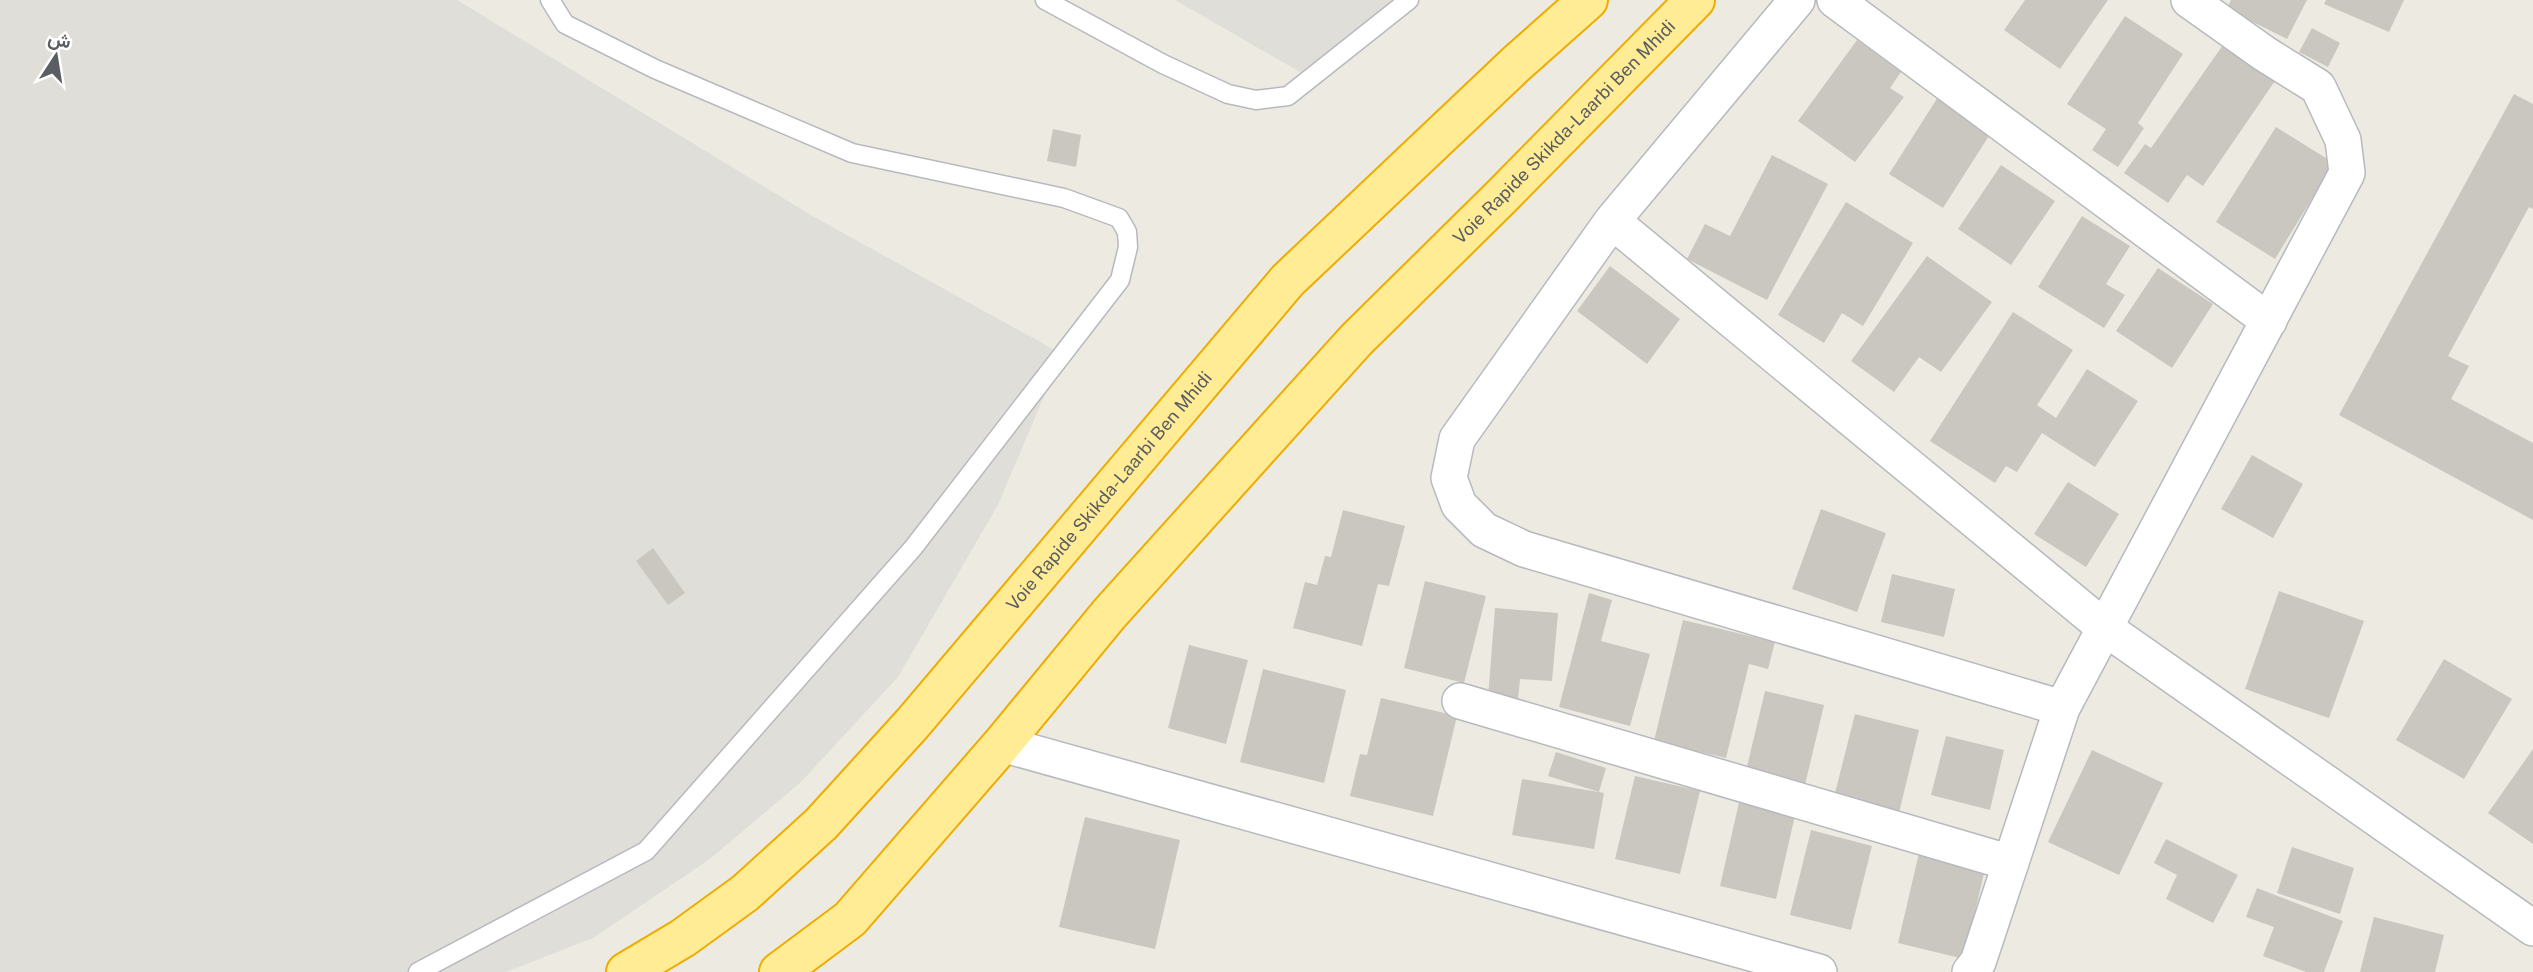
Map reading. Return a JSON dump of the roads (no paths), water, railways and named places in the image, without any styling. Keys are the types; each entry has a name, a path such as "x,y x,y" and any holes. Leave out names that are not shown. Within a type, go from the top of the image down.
{"highway":[{"name":"Voie Rapide Skikda-Laarbi Ben Mhidi","path":"626,972 683,938 745,893 821,824 912,724 1288,280 1516,64 1588,0"},
{"name":"Voie Rapide Skikda-Laarbi Ben Mhidi","path":"779,972 850,919 1002,744 1110,613 1356,340 1695,0"}],"street":[{"path":"1797,0 1612,221 1457,439 1449,478 1459,505 1484,530 1524,550 2062,708"},
{"path":"1835,0 2269,321"},
{"path":"1970,972 1978,962 2062,708 2347,173 2343,140 2318,87 2265,54 2189,0"},
{"path":"1612,221 2105,628 2533,928"},
{"path":"1460,701 2011,863"},
{"path":"1002,744 1819,972"}],"lane":[{"path":"418,972 646,851 913,548 1120,280 1128,247 1127,232 1119,218 1064,198 852,153 644,64 565,23 550,0"},
{"path":"1045,0 1163,64 1228,94 1256,100 1288,96 1409,0"}]}
